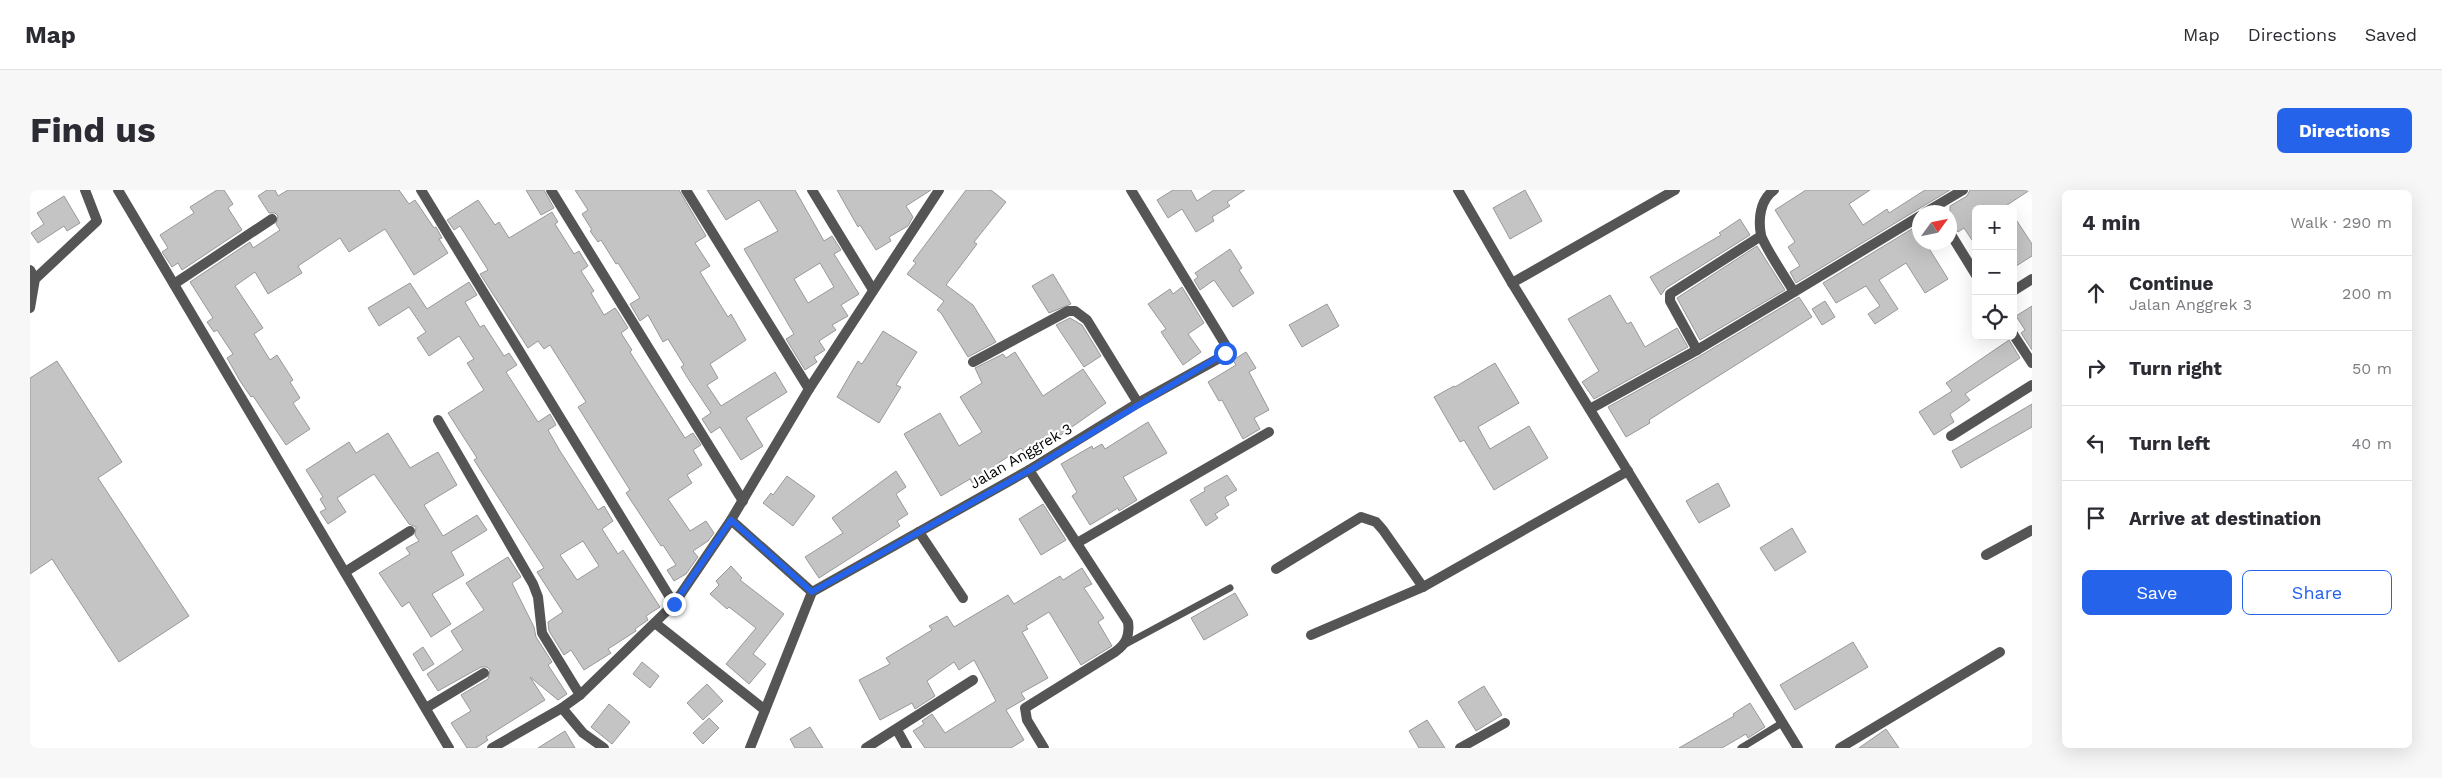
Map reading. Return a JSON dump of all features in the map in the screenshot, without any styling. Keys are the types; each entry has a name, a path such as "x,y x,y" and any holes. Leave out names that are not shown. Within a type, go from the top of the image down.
{"street":[{"path":"30,308 33,275 97,221 85,190"},
{"path":"118,190 449,748"},
{"path":"421,190 674,604"},
{"path":"551,190 743,501"},
{"path":"686,190 809,390"},
{"path":"812,190 873,290"},
{"path":"492,748 562,708 580,695 674,604 731,520 809,390 939,190"},
{"name":"Jalan Anggrek 3","path":"812,592 1030,470 1138,403 1223,356 1226,349 1222,338 1131,190"},
{"path":"1458,190 1512,283 1798,748"},
{"path":"1512,283 1675,190"},
{"path":"1774,190 1766,196 1761,205 1761,236 1794,292"},
{"path":"1941,205 1964,190"},
{"path":"174,284 272,219"},
{"path":"1590,409 1697,350 1912,221"},
{"path":"1697,350 1670,301 1670,294 1761,236"},
{"path":"1957,244 1972,268"},
{"path":"2017,288 2032,279"},
{"path":"973,362 1068,311 1075,310 1087,320 1138,403"},
{"path":"2017,340 2032,363"},
{"path":"1951,436 2032,385"},
{"path":"438,420 533,584 538,597 542,633 580,695"},
{"path":"1077,543 1269,432"},
{"path":"1030,470 1128,622 1129,631 1123,645 1025,708 1027,720 1044,748"},
{"path":"1311,635 1422,587 1628,471"},
{"path":"1276,569 1361,517 1376,522 1383,530 1422,587"},
{"path":"731,520 812,592 750,748"},
{"path":"1986,555 2032,530"},
{"path":"345,572 410,531"},
{"path":"919,532 963,598"},
{"path":"655,623 765,710"},
{"path":"1840,748 2000,652"},
{"path":"426,708 484,673"},
{"path":"866,748 973,680"},
{"path":"562,708 583,733 604,748"},
{"path":"1460,748 1505,722"},
{"path":"897,730 907,748"}],"lane":[{"path":"1123,645 1230,588"},
{"path":"1741,748 1782,723"}],"building":[{"path":"217,190 224,190 233,204 228,208 242,230 182,270 178,263 172,267 162,252 168,248 160,235 194,213 190,207"},
{"path":"267,190 275,190 278,196 288,190 399,190 409,204 415,200 434,228 436,227 442,238 439,239 448,253 414,275 385,229 349,252 340,238 298,266 302,273 268,294 255,272 235,286 263,328 254,334 270,360 277,355 293,380 290,382 300,398 293,403 310,429 286,445 253,396 251,397 240,381 227,358 233,354 217,330 214,332 207,322 213,318 190,282 250,242 253,248 280,230 276,224 278,216 275,213 269,213 258,196"},
{"path":"526,190 544,190 554,208 541,215"},
{"path":"575,190 679,190 706,236 695,243 710,266 700,272 728,317 731,314 746,340 710,364 718,378 707,385 721,406 775,372 787,392 746,418 763,446 741,460 720,427 711,433 702,419 711,413 681,367 684,365 668,339 663,342 648,315 640,321 630,304 640,298 601,240 598,242 590,231 592,230 582,214 588,210"},
{"path":"707,190 795,190 824,241 832,236 841,250 834,254 859,294 841,305 848,316 832,325 836,330 819,341 825,350 814,357 817,362 805,370 786,339 794,334 744,249 778,231 759,200 726,220","holes":["820,263 834,287 808,303 794,279"]},
{"path":"837,190 931,190 906,206 913,217 908,226 889,237 891,241 876,250 860,225 858,227"},
{"path":"966,190 991,190 1006,202 974,242 977,244 946,285 973,305 996,342 968,357 941,313 937,310 944,301 907,274 916,263 913,261"},
{"path":"1173,190 1191,190 1197,201 1214,190 1245,190 1227,202 1230,206 1212,217 1214,221 1196,232 1182,209 1168,218 1157,200"},
{"path":"1525,190 1542,221 1510,239 1493,208"},
{"path":"1806,190 1870,190 1849,204 1863,225 1887,209 1889,213 1925,190 1950,190 1925,205 1912,205 1912,213 1796,283 1790,272 1800,266 1788,247 1795,242 1775,210"},
{"path":"1970,190 2030,190 2007,205 1972,205 1972,240 1964,228 1957,231 1957,205 1952,205 1967,196"},
{"path":"64,196 80,223 67,231 64,226 38,243 31,233 44,224 37,213"},
{"path":"478,200 495,225 499,222 509,238 552,212 558,222 555,224 574,254 579,251 588,266 581,271 594,291 591,293 604,315 615,308 618,312 628,328 621,333 632,350 630,352 685,438 693,433 701,445 693,450 702,465 687,475 692,483 668,499 690,531 706,521 714,533 708,541 693,551 698,557 686,574 674,581 667,570 676,565 626,493 630,490 578,407 586,402 550,345 544,349 538,341 528,348 480,274 488,270 460,226 454,230 447,220"},
{"path":"1740,219 1750,235 1666,288 1661,295 1650,277 1721,235 1719,233"},
{"path":"2017,221 2032,244 2032,256 2017,265"},
{"path":"1912,229 1912,250 1930,250 1948,279 1925,293 1906,263 1879,280 1898,309 1875,324 1868,314 1880,306 1866,286 1836,303 1823,283"},
{"path":"1757,246 1785,290 1700,340 1677,298"},
{"path":"1230,249 1242,268 1239,270 1254,293 1233,307 1214,280 1200,290 1194,280 1198,277 1195,273"},
{"path":"1053,274 1071,304 1049,313 1032,286"},
{"path":"469,282 477,295 465,302 480,327 484,325 504,356 509,353 517,365 506,372 538,422 550,414 556,425 548,430 560,451 598,510 604,506 613,521 602,529 618,554 623,550 660,607 646,616 648,620 635,629 636,631 608,649 611,653 584,670 571,650 564,655 549,631 548,622 563,612 537,572 544,568 474,460 477,458 448,413 484,390 467,363 474,359 459,336 429,356 417,338 426,332 409,307 379,326 368,308 410,283 427,309","holes":["583,541 599,566 577,580 560,555"]},
{"path":"1182,287 1204,323 1188,334 1201,352 1183,365 1161,332 1166,329 1148,304 1170,289 1173,294"},
{"path":"1610,295 1627,324 1631,322 1645,347 1677,328 1688,347 1594,399 1582,382 1599,371 1568,319"},
{"path":"1799,297 1812,317 1666,409 1649,420 1650,423 1626,437 1608,407 1700,356"},
{"path":"1825,301 1835,317 1822,325 1812,309"},
{"path":"1327,304 1339,326 1302,347 1289,325"},
{"path":"2032,306 2032,350 2021,333 2025,330 2017,315"},
{"path":"1070,318 1082,325 1101,356 1084,367 1056,325"},
{"path":"883,331 917,352 896,385 901,387 879,423 837,397 858,361 862,364"},
{"path":"2009,340 2020,358 1965,394 1970,400 1950,414 1954,422 1934,435 1919,412 1952,391 1946,383"},
{"path":"1015,352 1043,396 1083,369 1106,403 1028,458 1021,448 997,464 1000,469 974,486 970,479 941,496 904,434 940,413 959,446 982,432 960,397 982,383 975,368 1003,354 1006,358"},
{"path":"1246,352 1256,368 1249,372 1269,410 1254,418 1260,429 1243,439 1222,400 1219,401 1208,382 1236,365 1233,360"},
{"path":"57,361 122,462 98,478 189,616 119,662 52,559 30,574 30,378"},
{"path":"1495,363 1519,403 1478,427 1490,449 1529,426 1548,458 1494,490 1464,440 1460,442 1434,397"},
{"path":"2032,404 2032,427 1961,468 1952,451"},
{"path":"1148,422 1167,453 1123,477 1137,500 1119,511 1118,508 1090,525 1072,496 1077,492 1061,464 1092,446 1093,449 1102,444 1105,449"},
{"path":"388,433 410,468 438,452 457,485 424,505 443,536 477,515 487,530 451,552 464,575 432,594 451,624 431,637 409,602 402,607 379,573 410,554 406,548 419,541 415,535 416,527 409,524 374,474 337,498 346,512 328,524 320,512 326,509 320,499 323,497 306,470 349,442 356,453"},
{"path":"896,471 906,487 896,494 908,514 897,521 900,526 819,578 805,557 843,533 832,518"},
{"path":"1227,475 1237,490 1225,497 1229,505 1215,514 1218,518 1206,526 1190,500 1205,491 1204,488"},
{"path":"787,476 815,496 793,526 763,503 771,493 773,495"},
{"path":"1718,483 1730,506 1699,523 1686,501"},
{"path":"1043,504 1066,540 1041,555 1019,519"},
{"path":"1792,528 1806,552 1775,571 1760,548"},
{"path":"508,557 521,577 512,583 534,627 536,637 552,662 548,665 567,694 558,700 530,677 545,700 486,737 488,740 476,748 467,748 451,723 471,711 461,695 488,679 490,670 487,667 481,667 438,691 427,674 463,650 451,631 484,610 466,583"},
{"path":"731,566 742,578 740,580 784,614 753,654 766,664 749,684 726,664 756,628 729,607 727,609 710,594 719,585 716,581"},
{"path":"1082,568 1092,584 1084,588 1104,618 1098,622 1112,646 1081,665 1049,612 1026,626 1028,629 1022,632 1048,678 1021,693 1025,699 1006,710 1024,740 1011,748 925,748 913,731 924,724 922,721 932,714 945,733 996,701 974,660 959,670 954,662 927,681 935,696 915,709 912,703 880,720 859,680 890,664 886,658 932,630 929,626 947,616 954,627 1008,595 1014,604 1060,576 1063,580"},
{"path":"1235,593 1248,615 1204,640 1191,618"},
{"path":"1853,642 1868,667 1795,710 1780,685"},
{"path":"423,647 434,664 423,671 413,654"},
{"path":"642,662 659,676 650,688 633,674"},
{"path":"707,684 723,701 703,720 687,703"},
{"path":"1484,686 1502,715 1476,731 1458,702"},
{"path":"1750,703 1765,727 1748,738 1746,734 1722,748 1679,748 1734,716 1733,714"},
{"path":"609,704 630,722 612,744 591,727"},
{"path":"709,718 719,728 703,744 693,733"},
{"path":"1427,720 1445,748 1419,748 1409,731"},
{"path":"810,727 823,748 795,748 790,739"},
{"path":"1886,729 1899,748 1859,748"},
{"path":"565,731 575,748 538,748"}],"route":[{"path":"674,604 731,520 812,592 1030,470 1138,403 1223,356 1225,353"}]}
